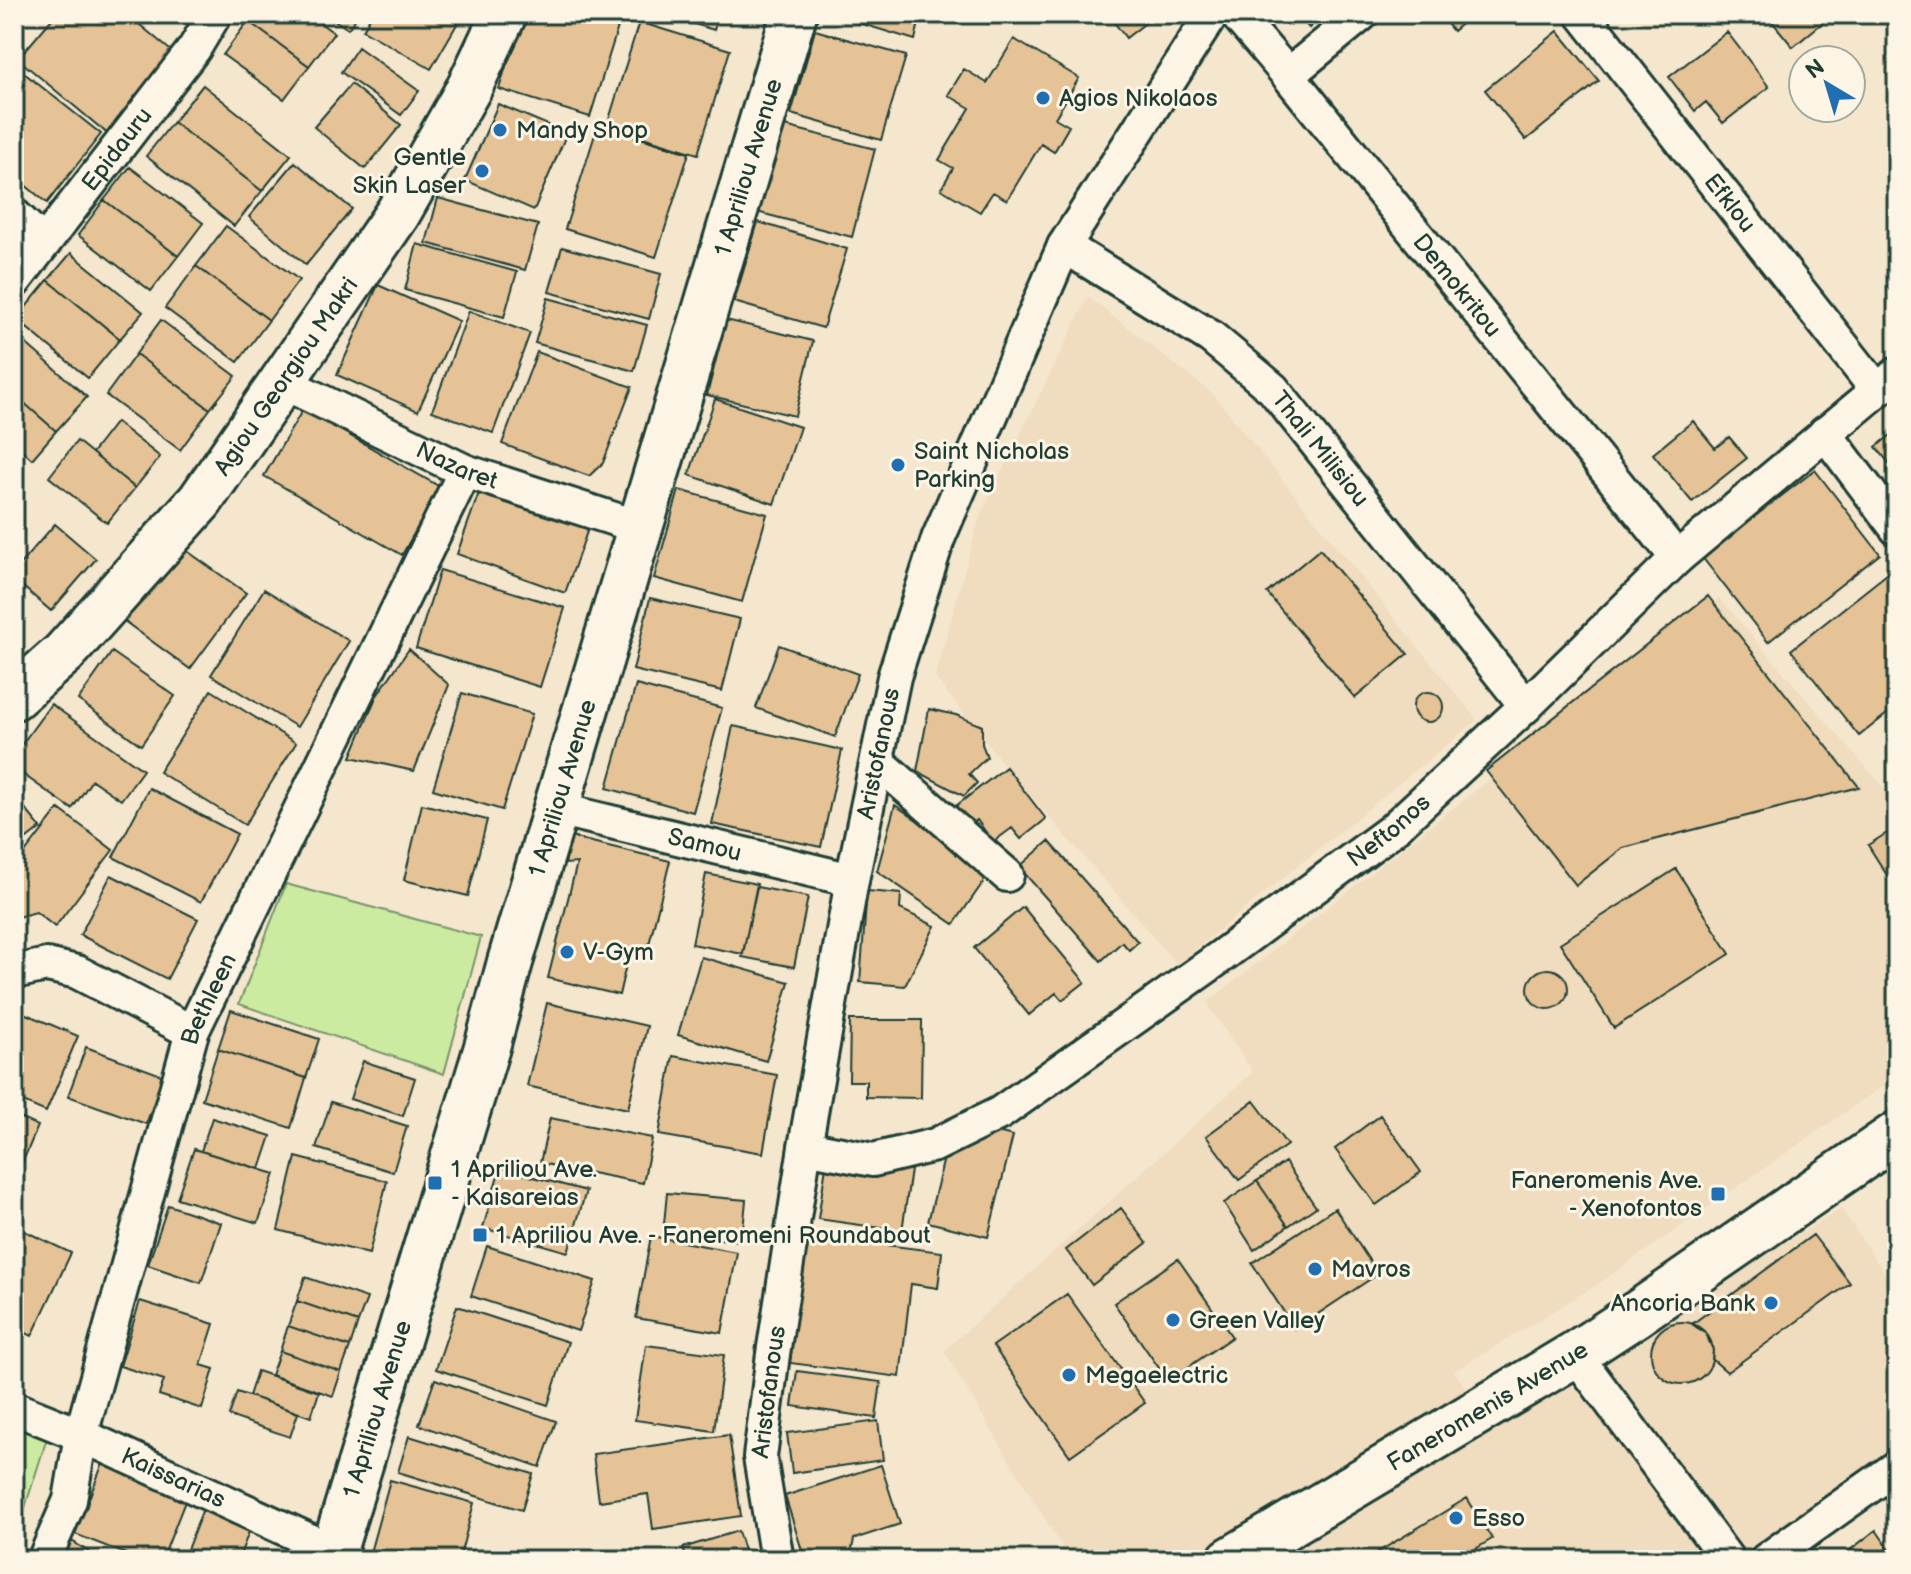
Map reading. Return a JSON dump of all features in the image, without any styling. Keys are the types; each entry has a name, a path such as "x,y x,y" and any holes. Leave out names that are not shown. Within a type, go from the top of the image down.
{"main road":[{"name":"Agiou Georgiou Makri","path":"14,697 64,653 200,501 398,213 469,88 504,14"},
{"name":"1 Apriliou Avenue","path":"332,1556 483,1061 639,527 794,14"},
{"name":"Faneromenis Avenue","path":"1230,1560 1575,1354 1897,1134"}],"street":[{"name":"Epidauru","path":"14,282 194,49 215,14"},
{"name":"Aristofanous","path":"777,1560 760,1457 773,1354 805,1147 852,880 894,677 938,539 1064,246 1212,14"},
{"name":"Demokritou","path":"1236,14 1677,558"},
{"path":"1288,75 1362,14"},
{"name":"Efklou","path":"1582,14 1887,382"},
{"path":"14,215 44,243"},
{"name":"Thali Milisiou","path":"1064,246 1211,337 1273,389 1526,706"},
{"name":"Nazaret","path":"282,382 465,471 639,527"},
{"name":"Neftonos","path":"805,1147 873,1160 935,1145 1000,1113 1208,966 1392,830 1526,706 1677,558 1887,382"},
{"path":"1825,433 1897,529"},
{"name":"Bethleen","path":"44,1560 70,1500 81,1435 192,1032 465,471"},
{"path":"877,761 1007,875"},
{"name":"Samou","path":"557,809 852,880"},
{"path":"14,972 47,965 77,972 192,1032"},
{"path":"1575,1354 1728,1560"},
{"name":"Kaissarias","path":"14,1408 81,1435 332,1556"},
{"path":"1766,1560 1897,1467"}],"shaded area":[{"path":"1088,297 1212,393 1477,720 1177,964 1006,767 935,677 980,516"},
{"path":"1719,598 1897,803 1897,1076 1595,1286 1454,1371 1489,1423 1841,1209 1897,1291 1897,1442 1759,1560 1070,1560 944,1351 1253,1072 1207,1003"}],"green space":[{"path":"286,884 481,937 444,1074 239,1004"},
{"path":"14,1423 47,1438 14,1542"}],"building":[{"path":"56,14 127,14 176,55 109,135 18,59"},
{"path":"253,14 308,14 334,33 309,66 248,21"},
{"path":"325,14 359,14 348,29"},
{"path":"372,14 450,14 460,19 431,69 363,30"},
{"path":"522,14 622,14 590,117 499,89"},
{"path":"662,14 719,14 714,30"},
{"path":"829,14 921,14 915,40"},
{"path":"1108,14 1157,14 1126,38"},
{"path":"1297,14 1325,14 1309,28"},
{"path":"1439,14 1473,14 1453,31"},
{"path":"1766,14 1833,14 1797,44 1791,44"},
{"path":"248,21 309,66 284,99 223,55"},
{"path":"639,22 730,50 698,154 607,126"},
{"path":"815,30 906,56 881,140 791,114"},
{"path":"1558,31 1599,81 1526,140 1485,90"},
{"path":"1727,32 1769,87 1723,123 1706,102 1695,111 1669,77"},
{"path":"1014,39 1079,78 1055,118 1069,126 1054,152 1041,144 1007,200 993,192 980,212 941,189 953,168 939,160 970,108 948,95 964,69 987,83"},
{"path":"358,47 419,91 401,115 341,72"},
{"path":"14,65 101,134 47,203 14,176"},
{"path":"351,84 401,125 365,169 314,127"},
{"path":"203,85 291,155 262,191 173,122"},
{"path":"498,104 567,133 534,210 465,180"},
{"path":"173,122 262,191 234,226 146,156"},
{"path":"598,125 689,153 656,257 565,229"},
{"path":"781,125 875,149 852,237 757,212"},
{"path":"295,162 352,209 306,265 249,217"},
{"path":"130,167 203,223 178,256 104,200"},
{"path":"438,198 538,225 525,270 426,243"},
{"path":"104,200 178,256 151,291 78,235"},
{"path":"758,222 847,249 823,328 734,302"},
{"path":"226,226 299,280 269,320 196,266"},
{"path":"417,244 517,272 504,317 405,290"},
{"path":"562,247 661,274 649,319 549,292"},
{"path":"71,253 143,312 120,339 48,280"},
{"path":"196,266 269,320 238,362 165,308"},
{"path":"48,280 120,339 88,378 16,319"},
{"path":"378,285 459,321 418,411 337,375"},
{"path":"548,298 647,325 634,371 535,343"},
{"path":"469,311 530,333 493,433 432,411"},
{"path":"161,320 236,376 210,409 136,354"},
{"path":"726,320 813,341 795,416 707,395"},
{"path":"14,333 87,397 56,431 14,394"},
{"path":"537,352 632,387 603,463 589,476 502,444"},
{"path":"136,354 210,409 180,450 106,395"},
{"path":"14,394 56,431 32,459 14,443"},
{"path":"715,399 800,427 774,504 689,475"},
{"path":"303,409 440,487 402,555 264,476"},
{"path":"1693,421 1715,448 1729,437 1747,458 1692,502 1653,454"},
{"path":"116,422 160,457 135,488 92,453"},
{"path":"1897,430 1897,473 1876,447"},
{"path":"77,441 135,488 107,523 49,477"},
{"path":"14,460 24,469 14,481"},
{"path":"1815,470 1880,554 1768,642 1702,557"},
{"path":"481,487 589,526 565,593 457,554"},
{"path":"679,490 767,514 742,602 654,578"},
{"path":"55,524 96,559 51,611 14,579 14,571"},
{"path":"176,543 246,593 190,669 120,618"},
{"path":"1320,549 1408,654 1355,698 1267,593"},
{"path":"1897,566 1897,706 1859,736 1791,650"},
{"path":"440,570 565,608 540,687 416,648"},
{"path":"264,589 349,641 297,727 211,675"},
{"path":"1708,596 1859,787 1623,848 1576,885 1486,771"},
{"path":"650,598 740,619 722,691 633,670"},
{"path":"779,645 858,674 835,737 756,708"},
{"path":"409,649 449,685 414,771 351,757 376,697"},
{"path":"112,652 175,696 141,745 78,700"},
{"path":"636,685 722,708 693,812 607,788"},
{"path":"211,690 296,743 245,825 159,772"},
{"path":"1428,692 1439,696 1443,707 1439,718 1428,722 1417,718 1413,707 1417,696"},
{"path":"462,693 532,714 502,810 433,789"},
{"path":"51,704 143,770 121,800 92,780 72,809 14,768 14,755"},
{"path":"929,709 956,715 982,726 982,744 987,757 969,774 977,783 964,796 917,771"},
{"path":"733,726 842,750 821,847 712,824"},
{"path":"1006,767 1046,819 1021,839 1012,828 993,842 977,820 971,825 956,806"},
{"path":"149,788 237,834 201,902 113,857"},
{"path":"14,795 41,828 14,849"},
{"path":"422,804 487,820 468,896 404,880"},
{"path":"895,805 991,871 954,924 877,871"},
{"path":"59,809 113,850 55,927 36,912 14,918 14,867"},
{"path":"1895,828 1897,831 1897,891 1868,845"},
{"path":"571,837 670,861 646,956 629,952 619,995 548,978 577,863 565,864"},
{"path":"1049,841 1138,942 1129,950 1122,942 1101,961 1019,867"},
{"path":"1676,869 1730,954 1614,1028 1560,943"},
{"path":"706,874 757,884 743,954 692,944"},
{"path":"111,875 198,919 167,979 80,935"},
{"path":"757,887 808,897 794,967 742,957"},
{"path":"867,891 901,894 900,909 935,926 905,986 860,982"},
{"path":"1023,907 1085,982 1062,1000 1056,993 1029,1015 974,948"},
{"path":"701,957 789,982 766,1061 678,1035"},
{"path":"1548,969 1562,975 1568,989 1562,1003 1548,1009 1534,1003 1528,989 1534,975"},
{"path":"547,1003 647,1026 628,1109 527,1086"},
{"path":"14,1009 78,1036 46,1112 14,1098"},
{"path":"231,1010 319,1039 306,1078 218,1049"},
{"path":"850,1020 922,1020 921,1098 866,1097 866,1081 849,1081"},
{"path":"86,1047 164,1076 146,1124 68,1096"},
{"path":"218,1049 306,1078 291,1128 202,1099"},
{"path":"673,1056 777,1075 763,1153 659,1135"},
{"path":"363,1061 415,1078 403,1116 350,1099"},
{"path":"1254,1101 1287,1145 1239,1180 1206,1136"},
{"path":"331,1102 407,1126 393,1172 316,1148"},
{"path":"14,1115 38,1126 14,1182"},
{"path":"1380,1115 1421,1172 1376,1205 1335,1149"},
{"path":"212,1118 271,1136 260,1169 201,1151"},
{"path":"550,1118 652,1138 643,1183 540,1163"},
{"path":"993,1131 1013,1136 988,1237 928,1222 944,1158"},
{"path":"194,1149 275,1174 258,1223 177,1198"},
{"path":"296,1157 387,1181 369,1254 278,1230"},
{"path":"827,1159 911,1170 902,1231 818,1219"},
{"path":"1285,1162 1316,1207 1288,1226 1257,1181"},
{"path":"500,1168 586,1191 568,1252 483,1228"},
{"path":"1257,1181 1288,1226 1254,1250 1224,1203"},
{"path":"667,1193 746,1200 742,1241 663,1234"},
{"path":"168,1205 221,1223 201,1283 148,1265"},
{"path":"1121,1208 1147,1243 1092,1285 1066,1250"},
{"name":"Mavros","path":"1335,1208 1378,1274 1295,1329 1252,1263"},
{"path":"14,1226 71,1253 32,1336 14,1327"},
{"path":"806,1235 942,1252 938,1288 911,1284 900,1377 790,1363"},
{"name":"Ancoria Bank","path":"1813,1235 1850,1283 1727,1372 1712,1359 1713,1350 1706,1334 1692,1324"},
{"path":"651,1236 737,1252 722,1333 636,1318"},
{"path":"487,1246 595,1281 578,1331 471,1296"},
{"name":"Green Valley","path":"1178,1259 1232,1337 1168,1381 1114,1303"},
{"path":"305,1277 367,1298 358,1322 297,1301"},
{"name":"Megaelectric","path":"1067,1294 1145,1403 1070,1456 993,1346"},
{"path":"140,1301 214,1324 201,1365 214,1369 202,1409 159,1395 164,1380 120,1366"},
{"path":"297,1301 358,1322 350,1347 288,1326"},
{"path":"457,1306 568,1342 548,1405 436,1369"},
{"path":"1682,1322 1704,1331 1713,1353 1704,1375 1682,1384 1660,1375 1651,1353 1660,1331"},
{"path":"288,1326 350,1347 341,1372 280,1351"},
{"path":"646,1345 724,1355 714,1431 635,1420"},
{"path":"280,1351 341,1372 333,1396 271,1375"},
{"path":"257,1371 319,1392 311,1417 249,1396"},
{"path":"797,1371 881,1382 876,1418 792,1406"},
{"path":"435,1379 556,1421 540,1467 419,1425"},
{"path":"237,1392 298,1413 290,1437 229,1416"},
{"path":"878,1421 883,1460 792,1473 787,1433"},
{"path":"729,1435 741,1516 653,1529 648,1494 599,1501 593,1454"},
{"path":"409,1436 533,1474 522,1510 398,1472"},
{"path":"105,1458 189,1491 162,1560 141,1560 75,1534"},
{"path":"881,1465 900,1524 854,1539 850,1559 805,1560 785,1496"},
{"path":"390,1480 474,1503 459,1560 368,1560"},
{"name":"Esso","path":"1467,1498 1492,1539 1457,1560 1365,1560"},
{"path":"206,1501 254,1519 238,1560 183,1560"},
{"path":"1876,1530 1897,1560 1850,1560 1845,1554"},
{"path":"738,1531 747,1560 687,1560 683,1548"},
{"path":"72,1541 101,1560 59,1560"}],"place":[{"name":"Agios Nikolaos","path":"1043,98"},
{"name":"Mandy Shop","path":"500,130"},
{"name":"Gentle Skin Laser","path":"482,171"},
{"name":"Saint Nicholas Parking","path":"898,465"},
{"name":"V-Gym","path":"567,952"},
{"name":"1 Apriliou Ave. - Kaisareias","path":"435,1183"},
{"name":"Faneromenis Ave. - Xenofontos","path":"1718,1194"},
{"name":"1 Apriliou Ave. - Faneromeni Roundabout","path":"480,1235"},
{"name":"Mavros","path":"1315,1269"},
{"name":"Ancoria Bank","path":"1771,1303"},
{"name":"Green Valley","path":"1173,1320"},
{"name":"Megaelectric","path":"1069,1375"},
{"name":"Esso","path":"1456,1518"}]}
